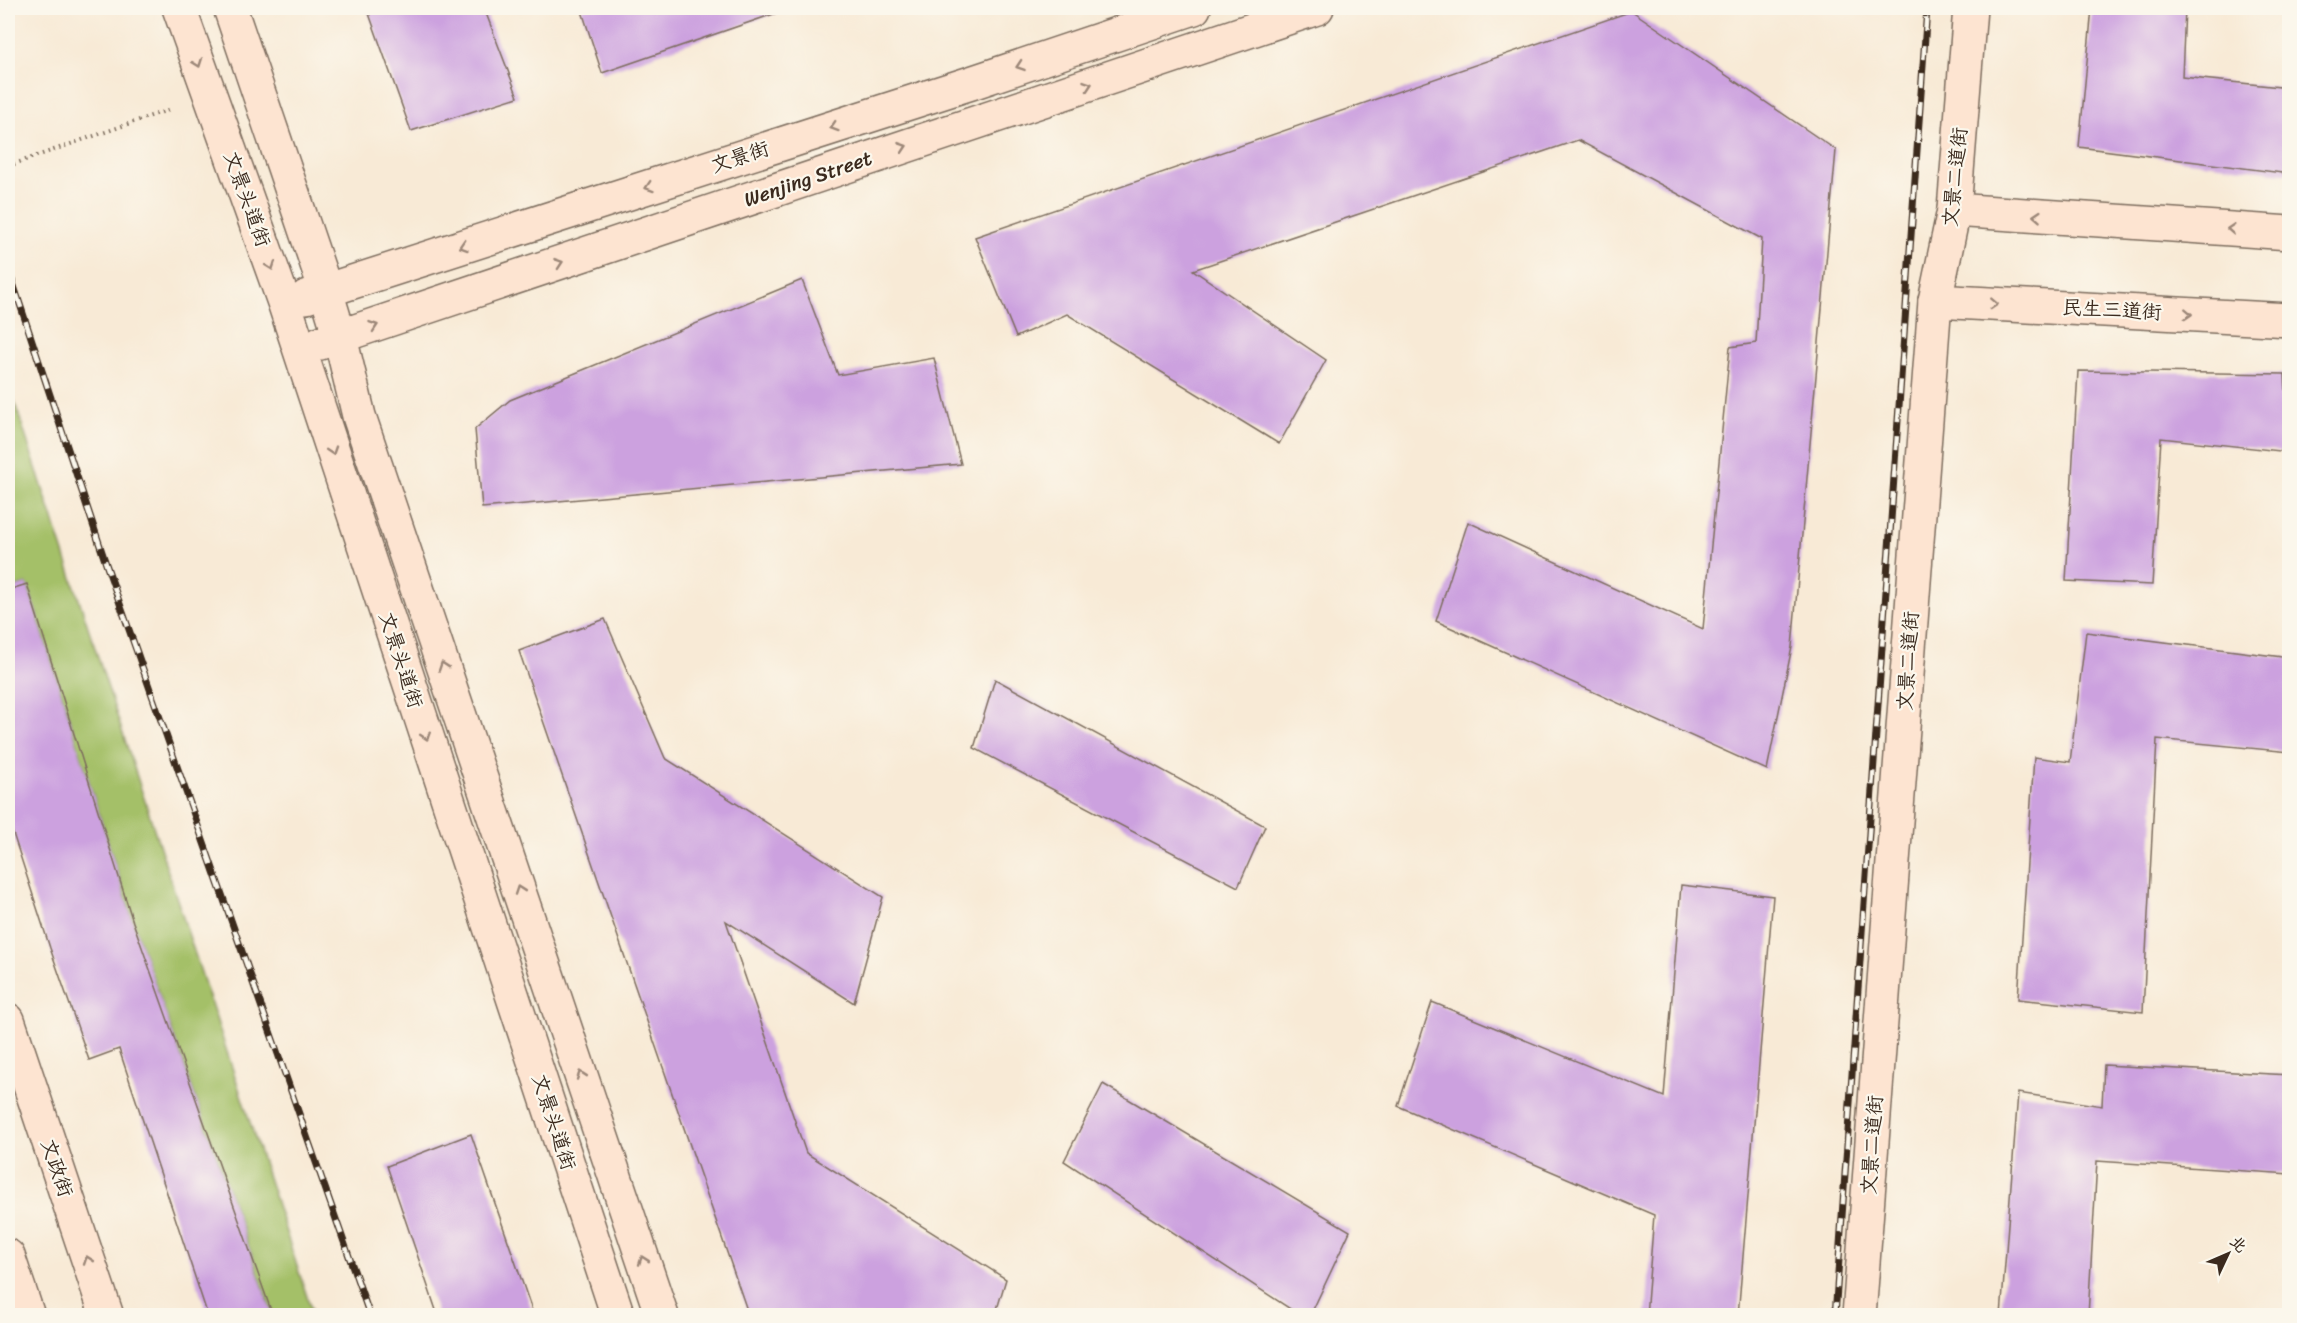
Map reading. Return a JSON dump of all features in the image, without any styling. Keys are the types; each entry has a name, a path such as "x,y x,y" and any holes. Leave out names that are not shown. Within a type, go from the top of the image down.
{"main road":[{"name":"文景头道街","path":"179,8 285,304 298,350 618,1316"},
{"name":"文景头道街","path":"231,8 326,291 340,337 359,417 662,1316"},
{"name":"文景街","path":"285,304 1194,8"},
{"name":"Wenjing Street","path":"298,350 1317,8"},
{"name":"文景二道街","path":"1859,1316 1935,302 1954,210 1970,8"},
{"path":"1954,210 2289,233"},
{"name":"民生三道街","path":"1935,302 2289,320"},
{"name":"文政街","path":"8,1020 107,1316"},
{"path":"8,1256 28,1316"}],"path":[{"path":"8,166 168,110"}],"green space":[{"path":"8,382 313,1315 273,1315 133,922 27,584 8,590"}],"building":[{"path":"367,8 484,8 518,97 411,131"},
{"path":"581,8 791,8 602,73"},
{"path":"2092,8 2185,8 2182,77 2290,88 2290,174 2079,147"},
{"path":"1632,11 1836,150 1792,647 1767,770 1436,621 1468,522 1703,629 1730,347 1756,343 1762,239 1578,140 1193,270 1326,360 1279,444 1067,314 1016,337 975,237"},
{"path":"802,280 838,375 934,358 961,464 482,508 475,429 510,400"},
{"path":"2078,371 2285,374 2289,452 2161,438 2152,585 2066,581"},
{"path":"27,584 133,922 273,1316 208,1316 119,1049 89,1060 50,948 8,818 8,590"},
{"path":"605,619 665,758 883,897 854,1003 726,921 806,1153 1006,1279 995,1316 749,1316 519,651"},
{"path":"2086,632 2290,658 2290,752 2157,739 2143,1012 2018,999 2034,757 2070,762"},
{"path":"995,679 1265,826 1238,887 974,748"},
{"path":"1681,885 1773,896 1738,1316 1646,1316 1654,1215 1398,1106 1432,1002 1664,1097"},
{"path":"2104,1065 2290,1075 2290,1174 2097,1161 2088,1316 2001,1316 2018,1093 2102,1106"},
{"path":"1103,1084 1350,1231 1310,1316 1301,1316 1064,1161"},
{"path":"471,1134 534,1316 438,1316 387,1166"}],"railway":[{"path":"1835,1316 1927,8"},
{"path":"8,268 106,564 370,1316"}]}
